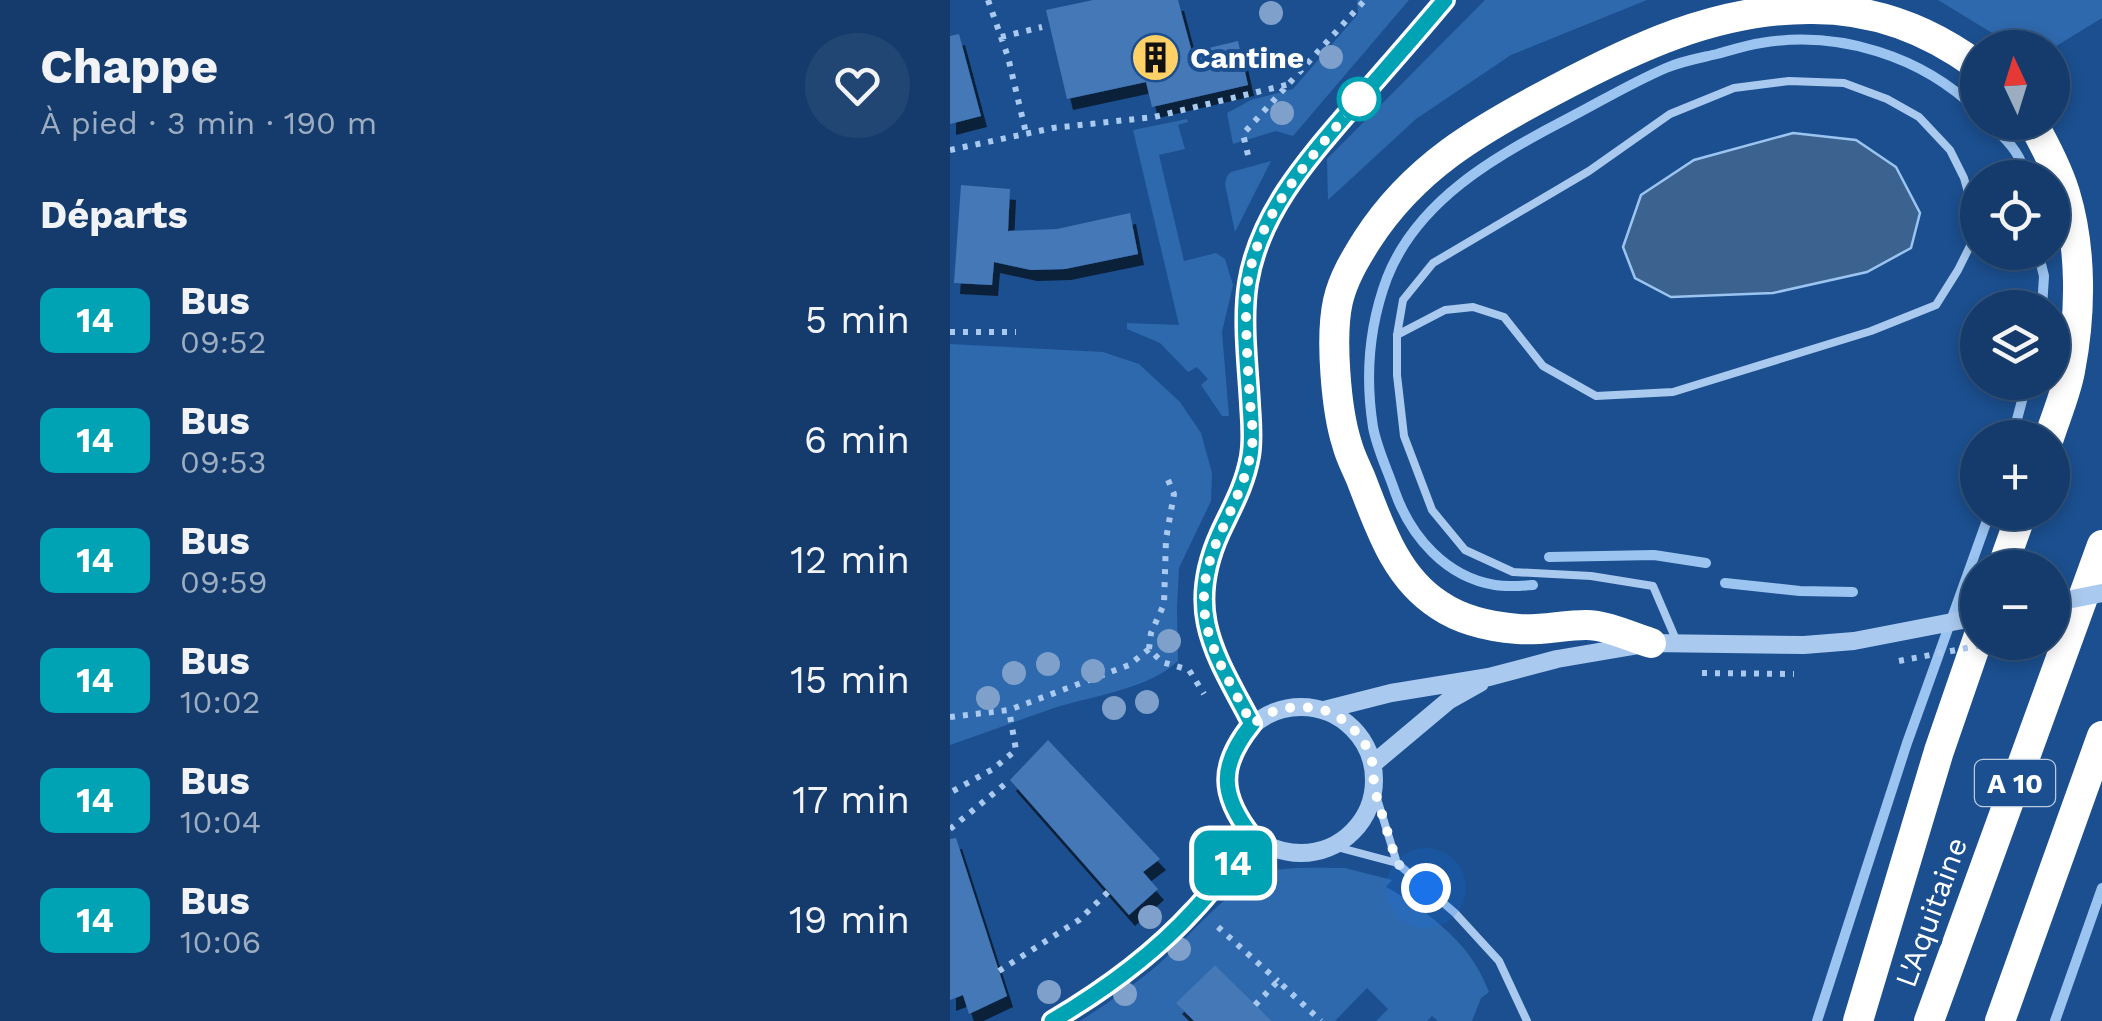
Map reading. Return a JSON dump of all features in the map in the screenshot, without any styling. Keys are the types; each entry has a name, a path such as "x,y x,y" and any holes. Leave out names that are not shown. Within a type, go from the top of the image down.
{"highway":[{"path":"1664,642 1590,625 1519,630 1472,621 1438,605 1408,578 1386,542 1346,442 1334,344 1338,301 1352,264 1380,220 1411,184 1448,152 1489,125 1616,58 1689,28 1768,10 1859,12 1903,23 1960,53"},
{"path":"2042,140 2064,191 2076,264 2078,320 2070,375 2054,420"},
{"name":"L'Aquitaine","path":"1929,1021 2102,546"},
{"path":"1858,1021 1971,660"},
{"name":"A 10","path":"2000,1021 2102,736"}],"street":[{"path":"1252,724 1214,652 1206,632 1203,606 1210,557 1241,491 1253,440 1248,282 1266,227 1286,190 1312,154 1445,0"},
{"path":"2070,599 2102,593"},
{"path":"1324,710 1489,677 1556,658 1664,642 1804,645 1854,641 1960,620"},
{"path":"1373,764 1448,701 1489,677"},
{"path":"1299,706 1324,710 1347,722 1364,741 1373,764 1374,788 1367,814 1351,834 1333,846 1291,853 1270,847 1252,836 1236,816 1228,792 1228,767 1236,743 1252,724 1274,711 1299,706"},
{"path":"1052,1021 1086,1001 1162,943 1194,912 1252,836"}],"lane":[{"path":"1664,642 1653,586 1591,576 1513,572 1465,550 1432,510 1404,436 1397,375 1397,335 1404,300 1433,263 1589,171 1670,114 1734,88 1790,81 1844,84 1887,99 1919,117 1950,150 1960,170"},
{"path":"1397,335 1445,310 1473,307 1504,317 1543,366 1596,396 1673,392 1871,331 1936,305 1960,266"},
{"path":"1374,788 1397,863"},
{"path":"1333,846 1397,863 1454,913 1499,961 1527,1021"}],"path":[{"path":"988,0 1026,134"},
{"path":"1248,156 1243,134 1365,0"},
{"path":"1001,38 1042,28"},
{"path":"950,150 1054,128 1154,116 1290,84"},
{"path":"950,332 1016,332"},
{"path":"950,717 1009,710 1130,665 1148,649 1164,604 1166,539 1174,494 1168,480"},
{"path":"1148,649 1162,662 1189,670 1204,694"},
{"path":"1881,664 1960,650"},
{"path":"1692,673 1797,674"},
{"path":"953,791 993,769 1016,750 1009,710"},
{"path":"950,829 1010,780"},
{"path":"999,970 1079,920 1108,892"},
{"path":"1218,927 1320,1021"},
{"path":"1255,1004 1278,981"}],"shaded area":[{"path":"1357,0 1409,0 1293,136 1276,131 1233,144 1227,113 1251,100 1293,89 1358,14"},
{"path":"1485,0 1647,0 1511,55 1416,119 1328,200 1327,159"},
{"path":"1938,0 2102,0 2102,18 2070,38 2070,30 1987,30"},
{"path":"1187,119 1188,122 1178,125 1185,149 1159,155 1184,261 1216,253 1225,259 1233,285 1222,332 1229,416 1222,416 1201,385 1208,379 1197,367 1188,372 1160,343 1127,329 1127,323 1179,325 1133,130"},
{"path":"1793,133 1856,140 1896,167 1920,213 1911,248 1867,272 1773,293 1671,297 1635,278 1623,247 1641,195 1694,160"},
{"path":"1271,161 1235,232 1225,184 1227,176"},
{"path":"950,344 1103,352 1139,364 1180,402 1201,433 1212,473 1211,501 1179,568 1178,661 1136,685 1054,708 950,745"},
{"path":"1345,868 1392,880 1386,887 1435,921 1468,953 1489,992 1481,998 1472,1021 1438,1021 1432,1016 1427,1021 1376,1021 1388,1009 1367,988 1335,1021 1272,1021 1215,965 1177,1003 1192,1021 1080,1021 1151,970 1254,878 1284,869"}],"building":[{"name":"Cantine","path":"1093,0 1178,0 1192,52 1238,41 1248,85 1152,107 1146,82 1067,99 1046,10"},
{"path":"959,34 981,116 950,124 950,36"},
{"path":"961,185 1010,189 1008,231 1057,229 1130,213 1138,254 1065,269 1031,270 994,262 992,285 954,283"},
{"path":"1048,740 1160,859 1143,872 1158,889 1129,915 1010,780"},
{"path":"956,838 1007,996 969,1014 963,995 950,1000 950,839"},
{"path":"1215,965 1272,1021 1194,1021 1176,1003"}],"waterway":[{"path":"1533,585 1500,586 1477,581 1446,564 1410,524 1383,460 1371,408 1369,370 1373,333 1387,278 1418,226 1438,204 1486,166 1640,80 1678,63 1756,44 1820,40 1878,51 1931,75 1960,95"},
{"path":"2006,140 2020,160"},
{"path":"2042,270 2043,290"},
{"path":"2017,420 2022,400"},
{"path":"1817,1021 1907,743 1984,530"},
{"path":"1549,557 1654,555 1706,563"},
{"path":"1725,583 1853,592"},
{"path":"2055,1021 2102,888"}],"bus line":[{"name":"14","path":"1052,1021 1086,1001 1162,943 1194,912 1252,836 1236,816 1228,792 1228,767 1236,743 1252,724 1214,652 1206,632 1203,606 1210,557 1241,491 1253,440 1246,306 1252,264 1286,190 1312,154 1445,0"}],"place":[{"name":"Cantine","path":"1155,57"}],"route":[{"path":"1359,99 1286,190 1252,264 1246,306 1253,440 1241,491 1210,557 1203,606 1206,632 1214,652 1252,724 1274,711 1299,706 1324,710 1347,722 1364,741 1397,863 1426,888"}]}
